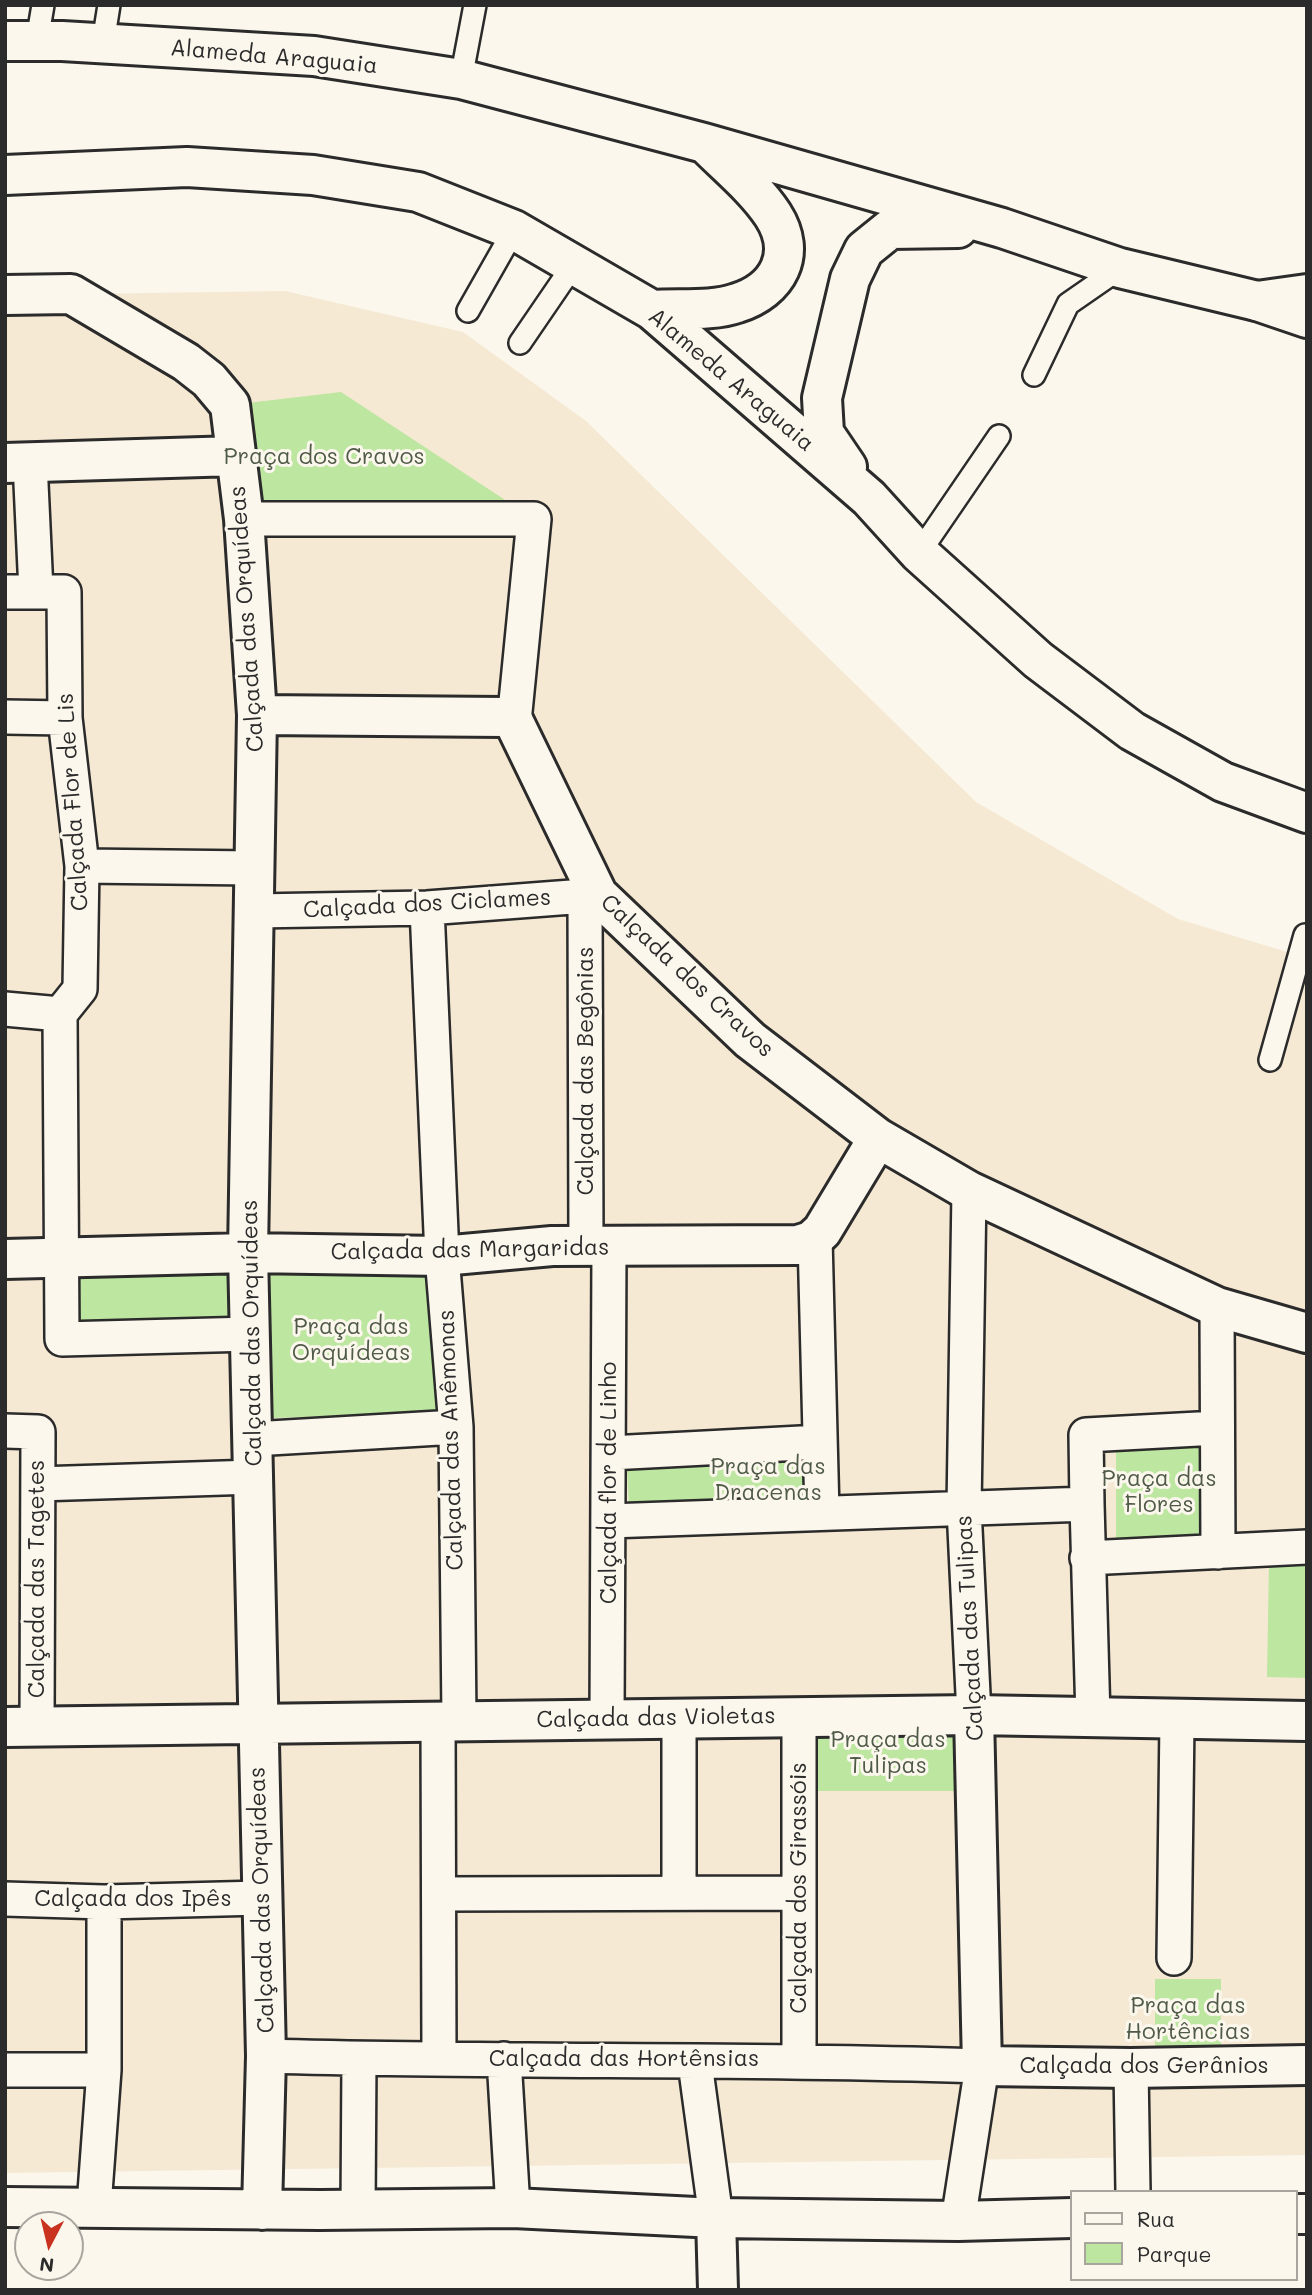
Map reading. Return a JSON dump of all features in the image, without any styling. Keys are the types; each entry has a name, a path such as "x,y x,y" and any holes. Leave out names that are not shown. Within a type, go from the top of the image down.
{"street":[{"name":"Alameda Araguaia","path":"29,29 103,43 314,56 461,79 704,143 1002,228 1121,268 1256,301 1307,318"},
{"path":"652,310 713,308 738,303 765,289 777,278 783,260 783,239 774,217 704,143"},
{"name":"Alameda Araguaia","path":"5,161 61,171"},
{"name":"Alameda Araguaia","path":"5,175 187,167 313,175 418,192 514,230 652,310 869,498 919,553 1038,660 1132,731 1223,782 1307,813"},
{"path":"869,498 824,433 822,398 850,279 864,250 890,229 1002,228"},
{"path":"1256,301 1307,294"},
{"name":"Calçada das Orquídeas","path":"5,295 71,295 186,362 209,380 230,405 244,519 257,715 248,1253 266,2056 262,2210"},
{"path":"18,462 236,456"},
{"name":"Calçada Flor de Lis","path":"18,462 35,592 65,718 82,866 80,989 60,1014"},
{"path":"244,519 534,519 513,722 496,715 257,715"},
{"path":"5,717 65,718"},
{"name":"Calçada dos Cravos","path":"513,722 592,895 750,1040 878,1138 970,1191 1217,1307 1307,1333"},
{"path":"82,866 254,868"},
{"name":"Calçada dos Ciclames","path":"255,911 427,908 592,895"},
{"name":"Calçada das Begônias","path":"592,895 598,1247"},
{"name":"Calçada das Anêmonas","path":"427,908 442,1256 456,1427 448,1720 439,1894 439,2057"},
{"path":"5,1009 60,1014 62,1339 251,1334"},
{"path":"822,1513 815,1238 822,1231 878,1138"},
{"name":"Calçada das Tulipas","path":"970,1191 964,1508 974,1715 982,2066"},
{"name":"Calçada das Margaridas","path":"5,1259 248,1253 442,1256 598,1247 790,1245 815,1238"},
{"name":"Calçada flor de Linho","path":"598,1247 610,1452 607,1719"},
{"path":"1217,1307 1218,1552"},
{"path":"253,1439 456,1427"},
{"path":"1093,1718 1086,1435 1217,1428"},
{"name":"Calçada das Tagetes","path":"5,1431 38,1432 38,1485 21,1727"},
{"path":"610,1452 820,1442"},
{"path":"38,1485 254,1477"},
{"path":"609,1521 1087,1504"},
{"path":"1087,1558 1307,1547"},
{"name":"Calçada das Violetas","path":"21,1727 974,1715 1307,1721"},
{"name":"Calçada dos Girassóis","path":"799,1716 799,2060"},
{"path":"679,1718 679,1892"},
{"path":"1174,1958 1177,1720"},
{"path":"439,1894 799,1893"},
{"name":"Calçada dos Ipês","path":"5,1899 104,1902 261,1898"},
{"path":"94,2206 104,2070 104,1902"},
{"name":"Calçada das Hortênsias","path":"266,2056 695,2063 799,2060 982,2066"},
{"path":"358,2210 359,2059"},
{"path":"504,2059 513,2208"},
{"path":"695,2063 716,2218 718,2290"},
{"name":"Calçada dos Gerânios","path":"982,2066 1131,2068 1307,2065"},
{"path":"958,2221 982,2066"},
{"path":"1131,2068 1133,2190"},
{"path":"5,2070 104,2070"},
{"path":"5,2207 262,2210 513,2208 716,2218 958,2221 1070,2218"}],"lane":[{"path":"103,43 109,5"},
{"path":"461,79 475,5"},
{"path":"468,311 514,230"},
{"path":"520,344 574,264"},
{"path":"1034,374 1068,304 1121,268"},
{"path":"919,553 999,436"},
{"path":"1270,1060 1305,935"}],"shaded area":[{"path":"285,291 463,332 586,421 976,802 1178,919 1307,958 1307,2155 5,2173 5,295"}],"green space":[{"name":"Praça dos Cravos","path":"341,392 534,519 244,519 230,405"},
{"name":"Praça das Orquídeas","path":"431,1262 437,1413 270,1418 264,1268"},
{"name":"Praça das Orquídeas","path":"75,1265 235,1265 230,1331 73,1329"},
{"name":"Praça das Flores","path":"1116,1447 1201,1447 1202,1537 1116,1538"},
{"name":"Praça das Dracenas","path":"807,1452 810,1502 629,1510 627,1467"},
{"path":"1269,1563 1307,1564 1307,1678 1267,1677"},
{"name":"Praça das Tulipas","path":"974,1715 977,1791 800,1791 799,1716"},
{"name":"Praça das Hortências","path":"1155,1979 1221,1979 1221,2061 1155,2059"}]}
